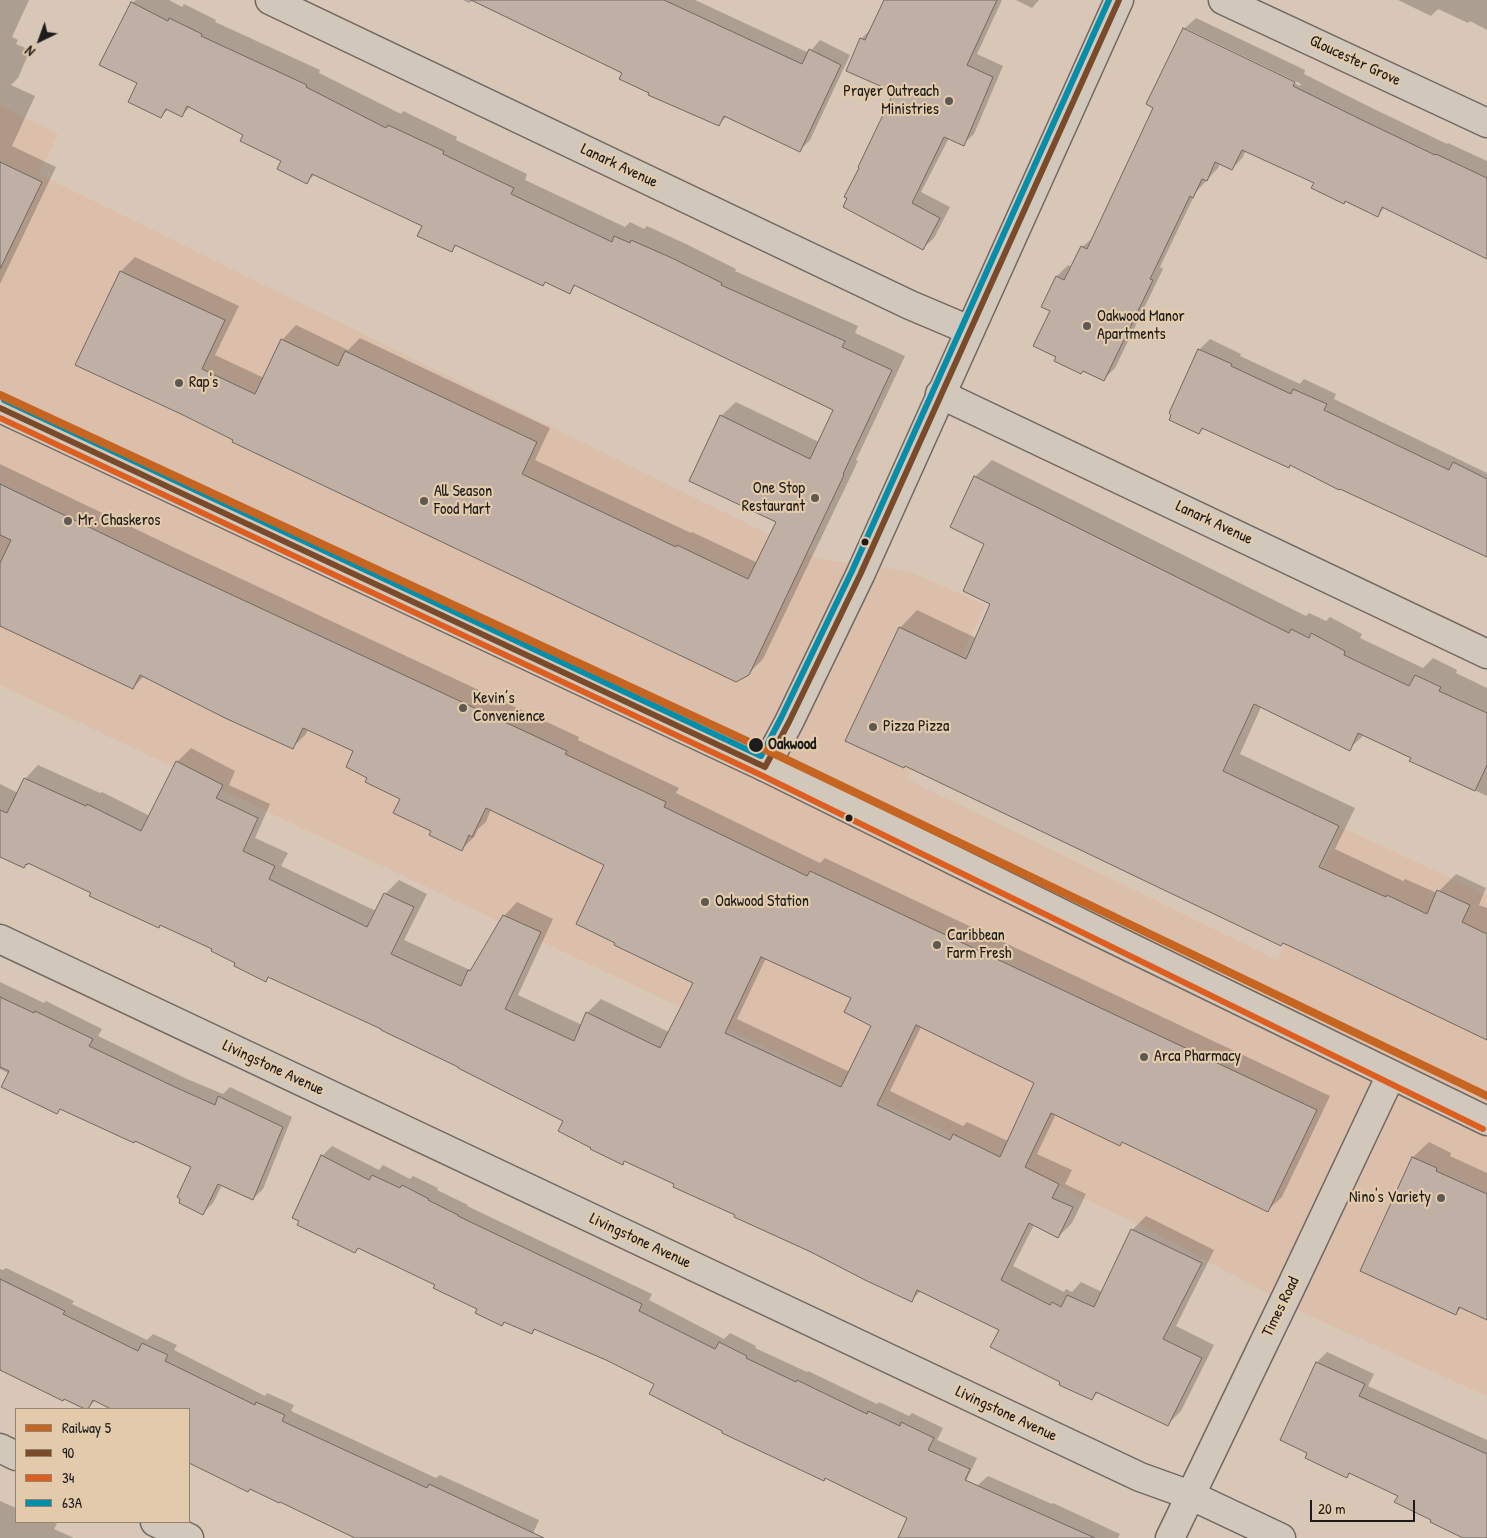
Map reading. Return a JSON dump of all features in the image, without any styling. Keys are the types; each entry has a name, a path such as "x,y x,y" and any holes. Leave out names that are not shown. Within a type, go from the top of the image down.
{"street":[{"name":"Lanark Avenue","path":"270,0 910,305 969,330"},
{"path":"765,768 860,575 1119,0"},
{"name":"Gloucester Grove","path":"1222,0 1487,123"},
{"name":"Lanark Avenue","path":"940,394 1487,654"},
{"path":"0,408 765,768 1487,1121"},
{"name":"Livingstone Avenue","path":"0,939 1131,1473 1190,1495 1281,1538"},
{"name":"Times Road","path":"1170,1538 1391,1075"},
{"path":"0,1448 15,1456"},
{"path":"157,1523 189,1538"}],"shaded area":[{"path":"0,105 58,134 39,174 819,559 908,571 985,605 907,779 1277,960 1341,827 1487,895 1487,1396 1308,1315 1136,1223 0,685"}],"building":[{"path":"471,0 664,0 802,64 809,49 841,65 800,152 724,116 719,126 648,95 649,93 619,79 622,73"},
{"path":"884,0 997,0 967,65 993,77 964,146 944,137 912,203 940,218 923,250 843,207 847,198 844,197 894,92 846,71 860,38 865,40"},
{"path":"131,2 168,21 169,18 202,34 201,36 307,85 306,87 386,128 388,125 444,151 443,154 514,188 511,194 612,242 614,236 630,243 631,240 672,258 722,283 721,285 845,341 842,347 892,370 749,675 736,682 232,442 233,440 181,414 75,365 120,271 225,320 202,369 255,394 281,339 338,366 345,351 537,442 522,474 748,579 776,522 689,481 720,415 810,459 833,410 574,285 570,294 545,282 543,286 455,245 452,252 417,236 422,226 312,174 307,184 277,169 281,161 240,141 243,135 187,106 182,117 166,109 161,118 128,102 137,83 99,65"},
{"path":"1183,28 1295,82 1293,86 1487,178 1487,259 1382,207 1378,217 1345,201 1344,204 1311,188 1314,183 1242,150 1232,170 1215,162 1207,181 1202,179 1193,198 1190,196 1150,279 1153,280 1104,381 1083,371 1081,374 1054,361 1056,357 1033,346 1050,311 1041,307 1056,276 1064,280 1081,246 1087,249 1153,108 1146,104"},
{"path":"0,162 42,182 0,269"},
{"path":"1198,349 1291,394 1293,389 1327,404 1324,410 1449,470 1453,462 1487,479 1487,557 1339,490 1290,465 1289,468 1202,428 1199,434 1169,420 1171,415 1169,413"},
{"path":"974,476 1289,633 1291,629 1309,638 1311,633 1345,651 1344,655 1409,686 1415,675 1441,687 1439,691 1487,713 1487,765 1475,791 1409,761 1411,758 1358,733 1350,751 1254,704 1223,771 1339,826 1319,867 1427,914 1437,890 1470,905 1462,922 1487,934 1487,1040 1283,943 1281,946 905,766 904,768 845,741 899,627 966,659 990,604 963,591 984,544 950,527"},
{"path":"0,484 155,559 567,751 565,754 666,802 664,807 807,876 810,871 1317,1110 1268,1212 1122,1142 1120,1146 1051,1113 1025,1167 1059,1184 1052,1198 1073,1207 1058,1238 1029,1223 1001,1280 1050,1305 1052,1302 1061,1307 1067,1295 1094,1307 1131,1229 1202,1263 1163,1339 1202,1358 1168,1426 1096,1392 1092,1400 1059,1385 1060,1382 990,1347 999,1330 917,1290 912,1302 865,1280 811,1252 734,1217 735,1215 673,1187 674,1184 624,1161 623,1165 590,1149 558,1131 563,1121 381,1029 268,977 266,982 234,966 235,963 211,951 212,949 160,925 159,928 89,896 91,893 28,863 24,868 0,857 0,810 7,813 24,778 86,806 87,804 141,831 176,761 223,785 216,798 258,818 243,851 275,866 269,879 367,927 384,893 414,907 391,954 461,986 468,970 470,971 503,915 541,932 505,1009 574,1041 586,1012 660,1048 693,983 614,945 615,943 576,924 604,865 486,808 472,837 469,835 462,851 429,835 431,831 393,813 400,799 365,782 367,778 346,767 353,751 303,728 293,749 225,718 140,675 133,689 0,626 0,563 11,540 0,535","holes":["761,957 851,998 844,1012 871,1026 841,1087 725,1033","916,1025 1034,1083 1000,1157 953,1134 950,1140 877,1105"]},
{"path":"0,997 34,1013 35,1011 93,1039 89,1046 177,1088 215,1105 218,1096 283,1127 253,1200 218,1184 203,1215 179,1203 180,1199 177,1197 191,1167 60,1109 57,1114 1,1087 9,1071 0,1067"},
{"path":"321,1155 369,1180 372,1175 400,1188 402,1185 458,1216 642,1304 639,1311 715,1349 719,1342 747,1356 746,1358 867,1414 868,1411 900,1426 901,1422 934,1438 928,1450 970,1469 965,1480 1095,1538 898,1538 907,1518 825,1478 824,1481 722,1433 722,1431 649,1394 654,1384 606,1360 534,1329 532,1334 504,1322 502,1326 475,1313 477,1309 433,1288 435,1285 358,1248 355,1253 297,1225 299,1221 292,1218"},
{"path":"1412,1157 1437,1168 1436,1171 1487,1194 1487,1320 1459,1307 1456,1315 1360,1271"},
{"path":"0,1279 65,1311 63,1314 138,1351 142,1343 168,1355 165,1361 255,1405 256,1402 285,1415 282,1421 427,1488 429,1484 544,1538 355,1538 250,1489 248,1492 190,1463 190,1408 109,1408 93,1400 89,1408 83,1408 64,1399 63,1401 0,1370"},
{"path":"1316,1362 1365,1384 1359,1396 1487,1454 1487,1538 1463,1538 1394,1502 1398,1496 1349,1473 1347,1478 1305,1458 1307,1453 1280,1440"}],"rail line":[{"name":"5","path":"0,395 777,755 1487,1096"}],"transit line":[{"name":"63A","path":"4,400 761,756 852,571 1109,0"},
{"name":"90","path":"765,767 789,722 860,575 1119,0"},
{"name":"90","path":"0,408 765,767"},
{"name":"34","path":"0,418 761,775 1483,1129"}],"place":[{"name":"Prayer Outreach Ministries","path":"949,101"},
{"name":"Oakwood Manor Apartments","path":"1087,326"},
{"name":"Rap's","path":"179,383"},
{"name":"One Stop Restaurant","path":"815,498"},
{"name":"All Season Food Mart","path":"424,501"},
{"name":"Mr. Chaskeros","path":"68,521"},
{"name":"Kevin’s Convenience","path":"463,708"},
{"name":"Pizza Pizza","path":"873,727"},
{"name":"Oakwood","path":"756,745"},
{"name":"Oakwood Station","path":"705,902"},
{"name":"Caribbean Farm Fresh","path":"937,945"},
{"name":"Arca Pharmacy","path":"1144,1057"},
{"name":"Nino's Variety","path":"1441,1198"}]}
